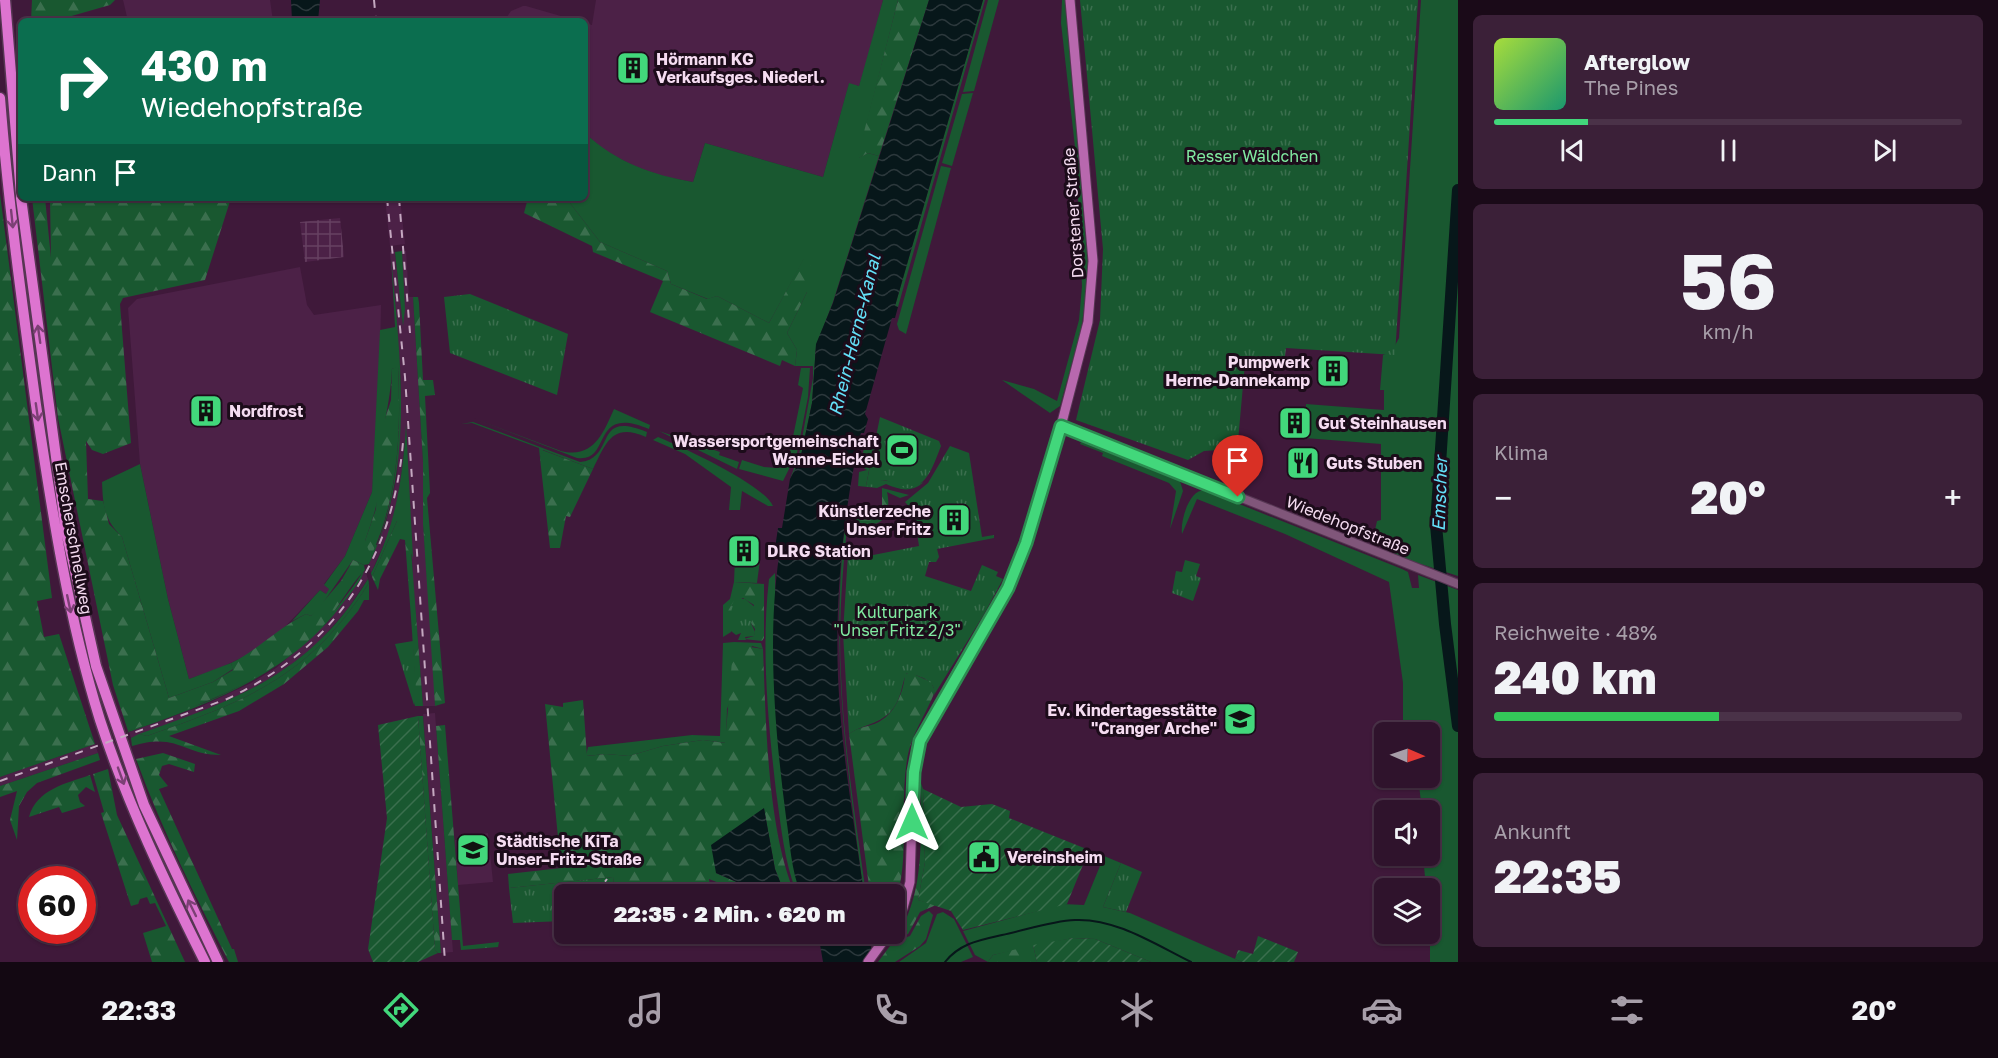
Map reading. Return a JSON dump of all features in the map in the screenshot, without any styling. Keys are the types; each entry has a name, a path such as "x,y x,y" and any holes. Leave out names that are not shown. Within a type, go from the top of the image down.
{"highway":[{"name":"Emscherschnellweg","path":"5,0 18,160"},
{"name":"Emscherschnellweg","path":"0,98 17,268 54,531 70,611 100,721 127,792 205,962"},
{"name":"Emscherschnellweg","path":"22,201 66,531 96,666 144,805 218,962"}],"main road":[{"name":"Dorstener Straße","path":"905,900 911,874 913,784 920,741 1008,588 1026,543 1086,334 1093,274 1070,0"},
{"name":"Wiedehopfstraße","path":"1061,426 1456,583"},
{"path":"871,958 881,944"}],"shaded area":[{"path":"123,0 270,0 273,18 127,18"},
{"path":"596,0 883,0 864,73 859,86 849,84 823,177 705,143 693,182 666,177 636,167 603,150 588,136 588,24 592,25"},
{"path":"526,6 568,18 506,18 511,11"},
{"path":"385,201 400,201 405,244 390,246"},
{"path":"340,218 344,257 305,262 300,222"},
{"path":"402,251 406,251 409,297 413,297 423,462 423,524 435,706 423,706 413,580 406,431 401,479 392,527 371,573 369,564 386,523 397,477 401,384 390,252 395,252 403,323"},
{"path":"300,267 307,305 314,315 381,305 379,400 372,492 345,556 324,584 330,589 326,594 320,590 280,632 249,654 189,679 168,599 140,464 128,308 137,299"},
{"path":"365,570 368,579 347,610 318,643 284,671 227,703 131,738 129,732 202,706 251,683 276,668 328,622"},
{"path":"435,713 453,952 441,953 423,714"},
{"path":"95,744 98,753 0,786 0,777"},
{"name":"Städtische KiTa Unser–Fritz-Straße","path":"488,833 493,882 458,885 455,840"}],"green space":[{"path":"32,0 115,0 110,5 64,18 31,18"},
{"path":"883,0 898,0 858,158 868,153 879,156 833,302 816,346 812,403 800,460 790,479 799,455 813,378 813,366 795,366 797,350 787,333 807,292 804,259 769,323 717,296 708,299 671,284 667,271 600,242 568,201 588,201 588,136 609,152 635,166 693,182 705,143 823,177 849,83 859,86"},
{"path":"898,0 929,0 879,156 868,153 857,159"},
{"path":"983,0 985,0 898,307 895,306"},
{"path":"988,0 999,0 974,91 963,92"},
{"path":"1062,0 1065,0 1089,274 1081,330 1060,406 1050,413 1002,380 1034,389 1057,401 1079,320 1082,286 1076,156 1061,23"},
{"name":"Resser Wäldchen","path":"1080,0 1418,0 1395,355 1286,348 1284,364 1245,363 1238,441 1233,449 1204,451 1188,460 1076,420 1100,320 1103,249"},
{"path":"1421,0 1458,0 1458,576 1393,555 1392,537 1375,530 1377,521 1381,520 1381,444 1305,438 1306,404 1384,410 1384,390 1380,390 1383,355 1392,351 1399,338"},
{"path":"973,93 952,166 942,163 962,94"},
{"path":"941,166 951,168 906,334 899,330 897,324"},
{"path":"0,194 52,598 37,601 44,637 59,634 95,744 0,777"},
{"path":"32,201 45,201 51,258 50,201 230,201 205,280 123,298 120,304 131,443 103,454 92,450 86,441 88,499 103,501 109,524 122,537 169,698 213,682 233,670 231,663 287,625 306,614 311,616 341,581 353,560 364,565 365,570 321,628 278,663 255,678 206,702 128,731 113,685 58,418"},
{"path":"527,201 568,201 600,242 667,271 671,284 707,299 717,296 769,323 804,258 811,264 807,292 787,333 797,350 795,366 782,360 780,366 650,312 663,281 593,252 592,246 524,213"},
{"path":"402,251 405,309 403,326 395,252"},
{"path":"391,256 398,334 401,413 399,451 394,490 384,527 379,539 390,502 397,457 398,367 392,369 379,456 378,494 365,541 377,545 369,564 364,565 353,560 318,610 311,616 306,614 292,621 320,590 326,594 329,589 324,585 345,556 372,492 380,330 395,327"},
{"path":"470,294 568,334 557,395 450,353 444,297"},
{"path":"413,297 418,297 419,303 423,380 433,380 435,395 425,396 430,493 427,498 445,703 435,706 423,524 423,462"},
{"path":"398,366 399,415 393,487 371,556 365,541 376,509 379,438 391,400 392,369"},
{"path":"801,368 810,368 808,397 797,453 783,481 739,469 742,460 764,467 778,468 785,456 789,456 803,388 798,385"},
{"path":"614,409 650,425 649,429 630,423 618,424 609,429 595,452 588,457 577,458 473,418 572,453 589,448 595,442 606,427"},
{"path":"880,417 939,441 941,446 932,468 923,482 917,486 901,487 882,480 872,487 866,486"},
{"path":"473,422 580,462 591,459 611,430 619,426 647,432 646,437 625,432 612,438 593,469 543,450 540,458 539,448 472,423 461,424"},
{"path":"406,424 413,558 397,521 372,577 371,573 387,537 397,500"},
{"path":"659,431 720,452 719,455 739,462 737,469"},
{"path":"658,437 739,477 766,497 773,506 768,506 742,491 740,510 729,510 731,487 685,454 653,440"},
{"path":"1081,442 1180,481 1183,491 1170,529 1176,491 1169,483 1102,456 1103,453 1080,444"},
{"path":"865,444 874,444 866,486 882,480 906,486 924,482 910,489 896,488 886,484 877,488 858,486 859,472 867,470 860,466"},
{"name":"Kulturpark \"Unser Fritz 2/3\"","path":"950,446 969,453 982,537 994,535 994,538 937,549 939,557 936,562 929,562 925,576 971,591 982,565 998,572 996,576 1003,579 934,695 930,682 907,673 898,700 891,711 881,719 849,734 843,633 848,554 850,550 858,549 858,558 919,546 914,512 905,502 928,483"},
{"path":"542,450 593,469 570,517 566,516 560,548 550,548 540,458"},
{"path":"140,464 168,599 189,679 231,663 233,669 213,682 169,698 122,537 108,518 103,499 102,482"},
{"path":"882,488 909,495 900,498 887,492 888,507 884,518 873,524 857,524 854,514 872,516 882,510"},
{"path":"1204,490 1402,569 1408,572 1412,588 1419,588 1418,575 1458,590 1458,962 1430,962 1430,944 1440,944 1440,878 1425,878 1424,866 1440,866 1440,800 1421,800 1419,788 1440,788 1440,722 1403,722 1403,683 1389,582 1285,534 1197,499 1182,534 1184,514 1190,500 1199,491"},
{"path":"847,509 849,510 843,572 840,654 842,559"},
{"path":"397,521 409,523 423,706 415,706 414,703 413,649 405,540 400,539 380,579 378,590 372,577"},
{"path":"735,558 760,560 757,583 734,582"},
{"path":"1185,560 1200,564 1196,576 1201,578 1193,601 1172,593 1176,571 1182,572"},
{"path":"364,570 356,586 322,628 272,669 245,684 216,698 187,711 126,733 153,720 228,692 274,665 294,650 332,613"},
{"path":"775,573 778,739 788,826 799,884 794,884 784,843 768,712 766,632 769,579"},
{"path":"368,579 369,583 347,615 323,642 273,682 215,711 147,736 139,734 240,695 296,661 346,612"},
{"path":"734,582 764,584 764,638 762,641 744,639 754,636 755,629 751,623 754,605 743,598 731,606 731,632 723,637 723,605 730,599"},
{"path":"369,583 369,600 364,600 358,611 328,647 284,684 239,711 169,736 221,755 198,752 170,743 147,742 132,746 131,738 139,734 147,736 215,711 273,682 323,642 347,615"},
{"path":"735,599 745,599 756,608 751,623 755,632 754,636 745,637 746,640 738,640 741,633 736,635 731,631 731,606"},
{"path":"413,641 416,691 414,705 395,644"},
{"path":"723,643 761,643 763,649 752,646 727,709 726,743 703,740 663,746 629,756 606,754 586,756 588,747 692,735 720,736"},
{"path":"738,645 763,649 767,741 773,807 792,884 781,884 775,869 764,809 716,873 741,884 722,884 709,879 710,884 614,884 613,877 509,888 508,874 561,868 545,704 563,707 563,703 583,700 587,756 606,754 629,756 663,746 703,740 725,743 733,649"},
{"path":"840,654 848,758 865,884 863,884 846,749"},
{"path":"909,672 931,682 935,691 915,733 907,760 900,884 869,884 849,734 879,722 891,712 899,698 905,675"},
{"path":"418,716 423,716 441,953 435,950"},
{"path":"418,716 435,950 438,953 418,962 373,962 368,949 387,818 378,725"},
{"path":"445,725 463,946 499,942 498,947 461,950 460,940 452,940 436,726"},
{"path":"98,753 100,760 37,783 27,792 19,806 17,840 10,820 17,791 0,797 0,786"},
{"path":"163,753 195,764 194,772 169,764 162,766 159,775 168,786 159,789 238,962 229,962 168,837 136,759"},
{"path":"108,769 117,815 185,962 152,962 143,933 166,926 155,903 150,904 147,897 131,906 101,813 104,812 93,774"},
{"path":"90,775 95,792 86,787 78,795 80,802 85,806 62,813 59,807 29,817 38,800 45,794"},
{"path":"921,783 925,862 918,900 936,905 920,912 908,934 905,935 905,921 917,880 921,842"},
{"path":"923,789 961,807 992,804 1010,811 1009,818 1089,850 1067,904 963,930 951,911 918,900 925,862"},
{"path":"1104,856 1121,863 1103,907 1130,913 1242,962 1151,962 1095,939 1073,938 993,955 988,962 975,955 963,931 1063,904 1084,905"},
{"path":"1121,863 1142,872 1126,912 1103,907"},
{"path":"613,877 614,884 554,884 554,921 513,923 509,888"},
{"path":"929,911 933,915 926,939 920,946 895,962 878,962 892,944 905,944 905,938 910,936 921,916"},
{"path":"943,912 954,919 973,957 961,962 899,962 926,943 937,914"},
{"path":"1258,936 1298,952 1294,962 1242,962 1235,959 1238,950 1253,954"},
{"path":"1073,938 1095,939 1151,962 1037,962 1033,945"},
{"path":"1033,945 1037,962 988,962 993,955"}],"water":[{"path":"291,0 320,0 318,18 292,18"},
{"name":"Rhein-Herne-Kanal","path":"929,0 983,0 895,306 898,307 895,318 892,318 865,414 868,419 864,433 860,436 849,496 839,586 838,677 845,758 863,884 798,884 791,856 776,719 773,620 779,556 774,555 778,528 782,528 790,479 800,460 812,403 816,344 833,303"},
{"path":"764,808 775,869 781,884 741,884 716,873 711,845"},
{"path":"820,944 871,944 873,962 823,962"}],"waterway":[{"name":"Emscher","path":"1458,190 1436,525 1445,624 1458,726"},
{"path":"945,962 957,950 978,941 1048,924 1075,920 1106,923 1120,928 1191,962"}],"railway":[{"path":"374,0 376,18"},
{"path":"387,201 405,377 445,962"},
{"path":"399,201 410,333"},
{"path":"0,781 227,699 265,678 299,654 328,626 352,596 371,562 386,525 397,485 403,442"},
{"path":"603,884 607,879"}],"place":[{"name":"Hörmann KG Verkaufsges. Niederl.","path":"633,68"},
{"name":"Pumpwerk Herne-Dannekamp","path":"1333,371"},
{"name":"Nordfrost","path":"206,411"},
{"name":"Gut Steinhausen","path":"1295,423"},
{"name":"Wassersportgemeinschaft Wanne-Eickel","path":"902,450"},
{"name":"Guts Stuben","path":"1303,463"},
{"name":"Künstlerzeche Unser Fritz","path":"954,520"},
{"name":"DLRG Station","path":"744,551"},
{"name":"Ev. Kindertagesstätte \"Cranger Arche\"","path":"1240,719"},
{"name":"Städtische KiTa Unser–Fritz-Straße","path":"473,850"},
{"name":"Vereinsheim","path":"984,857"}],"route":[{"path":"912,822 915,760 920,741 957,673 1008,588 1026,543 1061,426 1238,497"}]}
